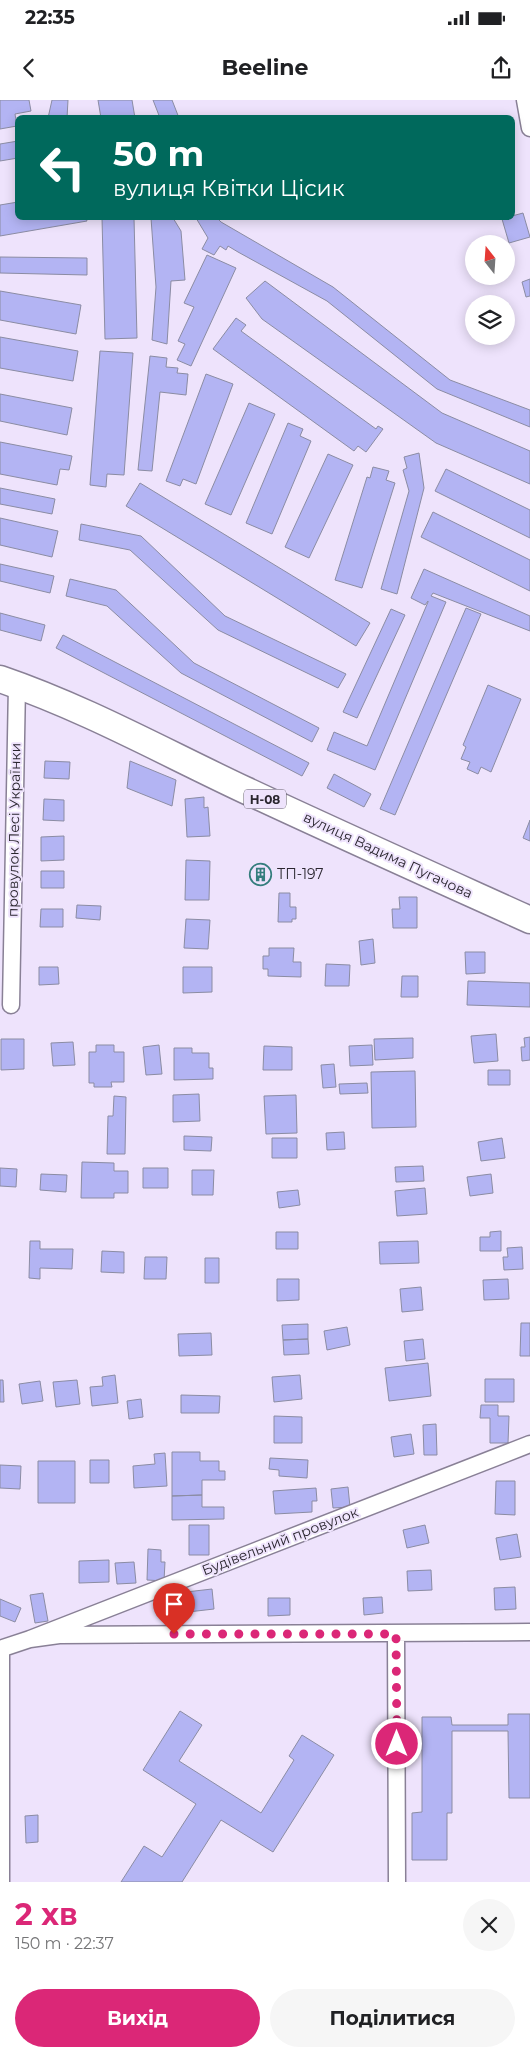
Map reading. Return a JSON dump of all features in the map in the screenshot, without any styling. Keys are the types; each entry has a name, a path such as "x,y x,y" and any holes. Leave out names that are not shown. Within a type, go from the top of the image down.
{"main road":[{"name":"вулиця Вадима Пугачова","path":"9,682 102,721 246,790 530,920"}],"street":[{"path":"525,100 530,128"},
{"name":"провулок Лесі Українки","path":"9,682 11,1006"},
{"name":"Будівельний провулок","path":"30,1639 530,1444"},
{"path":"1,1882 0,1649 30,1639 59,1635 530,1632"},
{"path":"396,1634 397,1882"}],"building":[{"path":"0,100 29,100 31,111 15,114 15,126 0,129"},
{"path":"52,100 68,100 67,115 49,115"},
{"path":"98,100 132,100 134,115 100,115"},
{"path":"153,100 172,100 178,115 159,115"},
{"path":"15,142 15,158 0,161 0,144"},
{"path":"15,202 15,220 87,221 0,236 0,205"},
{"path":"523,213 530,237 515,241 515,235 507,235 502,220 515,220 515,215"},
{"path":"102,220 134,220 137,338 105,339"},
{"path":"151,220 174,220 181,231 185,280 171,281 167,344 152,340 156,287"},
{"path":"197,220 219,220 333,287 450,380 530,410 530,427 437,389 327,301 228,246 226,250 220,246 214,255 202,249 208,238"},
{"path":"207,255 236,268 191,366 177,360 185,344 178,341 194,307 184,303"},
{"path":"0,257 87,258 87,275 0,273"},
{"path":"530,279 530,296 526,297 522,282"},
{"path":"265,281 442,413 530,451 530,484 436,443 262,319 246,298"},
{"path":"0,291 81,305 76,334 0,320"},
{"path":"236,318 246,325 241,331 376,429 378,426 383,429 366,452 358,446 354,451 213,349"},
{"path":"0,337 78,351 73,381 0,368"},
{"path":"100,351 133,353 124,475 107,474 106,487 90,485"},
{"path":"150,356 167,358 166,367 178,368 177,373 188,374 186,395 160,392 152,471 138,470"},
{"path":"206,374 233,384 196,484 183,479 180,486 166,481"},
{"path":"0,394 72,408 67,435 0,421"},
{"path":"249,403 275,414 231,515 205,504"},
{"path":"288,423 303,429 300,436 311,441 272,534 246,523"},
{"path":"0,442 72,456 69,470 60,469 57,485 0,474"},
{"path":"419,453 424,488 397,594 381,589 409,491 403,470 407,468 404,457"},
{"path":"328,454 353,465 309,558 285,547"},
{"path":"373,467 389,471 386,480 395,483 362,588 335,580 367,477 370,478"},
{"path":"446,469 530,510 530,538 435,491"},
{"path":"140,483 370,623 356,646 126,506"},
{"path":"0,488 55,499 52,514 0,504"},
{"path":"433,512 530,560 530,591 421,537"},
{"path":"0,518 58,531 52,557 0,545"},
{"path":"81,524 141,536 225,616 346,674 338,688 218,630 130,550 79,540"},
{"path":"0,564 54,576 50,593 0,581"},
{"path":"424,569 530,616 530,631 433,593 431,596 446,602 375,770 327,750 334,732 367,746 428,602 425,605 411,598"},
{"path":"70,579 116,590 194,663 319,728 312,742 181,673 107,606 66,596"},
{"path":"466,608 481,614 395,815 380,809"},
{"path":"391,609 405,615 357,718 343,712"},
{"path":"0,613 45,625 41,641 0,630"},
{"path":"63,635 309,763 302,776 56,648"},
{"path":"488,685 521,699 491,772 481,767 478,774 467,769 470,762 461,759 466,747 463,745"},
{"path":"45,761 70,762 69,779 44,778"},
{"path":"130,761 176,780 172,806 127,788"},
{"path":"334,774 371,794 364,807 327,788"},
{"path":"204,797 204,808 208,807 210,836 187,837 185,799"},
{"path":"44,799 64,800 64,821 43,820"},
{"path":"530,820 530,841 523,838"},
{"path":"64,836 64,860 41,861 41,837"},
{"path":"186,860 210,861 209,900 185,900"},
{"path":"41,871 64,871 64,888 41,888"},
{"path":"279,893 290,893 290,907 296,907 296,919 292,919 292,922 278,922"},
{"path":"399,897 417,897 417,928 393,928 392,909 400,909"},
{"path":"77,905 101,906 100,920 76,918"},
{"path":"41,909 63,909 63,927 40,927"},
{"path":"186,919 210,920 208,949 184,948"},
{"path":"373,939 375,963 361,965 359,941"},
{"path":"269,948 294,948 293,962 301,962 301,977 268,976 268,969 263,969 263,956 269,956"},
{"path":"465,952 485,952 485,973 466,974"},
{"path":"326,964 350,965 349,986 325,986"},
{"path":"39,967 58,967 59,984 39,985"},
{"path":"183,967 212,967 212,992 183,993"},
{"path":"402,976 418,976 418,997 401,997"},
{"path":"468,981 530,983 530,1007 467,1005"},
{"path":"496,1034 498,1061 474,1063 471,1036"},
{"path":"530,1037 530,1060 522,1061 521,1047 525,1047 524,1038"},
{"path":"413,1038 413,1058 375,1060 374,1039"},
{"path":"1,1039 24,1039 24,1069 1,1070"},
{"path":"73,1042 75,1065 53,1066 51,1043"},
{"path":"96,1045 114,1045 114,1052 124,1052 124,1082 111,1082 112,1087 94,1087 94,1083 89,1083 89,1052 96,1052"},
{"path":"159,1045 162,1074 146,1075 143,1047"},
{"path":"372,1045 373,1065 350,1066 349,1046"},
{"path":"264,1046 292,1047 292,1070 263,1070"},
{"path":"174,1048 192,1048 192,1053 209,1053 209,1068 213,1068 213,1079 174,1080"},
{"path":"334,1064 336,1087 323,1088 321,1065"},
{"path":"488,1070 510,1070 510,1085 488,1085"},
{"path":"415,1071 416,1127 372,1128 371,1072"},
{"path":"367,1083 368,1093 340,1094 339,1084"},
{"path":"199,1094 200,1121 173,1122 173,1095"},
{"path":"296,1095 297,1133 266,1134 264,1096"},
{"path":"114,1096 126,1097 125,1154 107,1154 108,1116 113,1116"},
{"path":"344,1132 345,1149 327,1150 326,1133"},
{"path":"184,1136 212,1137 211,1151 184,1150"},
{"path":"272,1138 297,1138 297,1158 272,1158"},
{"path":"502,1138 505,1158 481,1161 478,1142"},
{"path":"82,1162 114,1163 114,1171 128,1171 128,1193 114,1193 114,1198 81,1198"},
{"path":"423,1166 424,1181 396,1182 395,1167"},
{"path":"0,1168 17,1169 16,1187 0,1186"},
{"path":"143,1168 168,1168 168,1188 143,1188"},
{"path":"192,1170 214,1170 213,1195 192,1195"},
{"path":"41,1174 67,1175 66,1192 40,1190"},
{"path":"491,1174 493,1193 470,1196 467,1177"},
{"path":"425,1188 427,1214 397,1216 395,1191"},
{"path":"298,1190 300,1205 279,1208 277,1192"},
{"path":"501,1231 501,1251 480,1251 480,1237 490,1237 490,1232"},
{"path":"276,1232 298,1232 298,1249 276,1249"},
{"path":"30,1241 40,1241 40,1249 73,1249 72,1269 40,1268 40,1279 29,1278"},
{"path":"418,1241 419,1263 380,1264 379,1242"},
{"path":"522,1247 523,1269 504,1270 503,1257 508,1257 507,1248"},
{"path":"102,1251 124,1252 124,1273 101,1272"},
{"path":"145,1257 167,1257 166,1279 144,1279"},
{"path":"205,1258 219,1258 219,1283 205,1283"},
{"path":"277,1279 299,1279 299,1300 277,1301"},
{"path":"508,1279 509,1299 484,1300 483,1280"},
{"path":"421,1287 423,1310 402,1312 400,1289"},
{"path":"521,1323 530,1323 530,1356 520,1356"},
{"path":"308,1324 308,1339 283,1340 282,1325"},
{"path":"347,1327 350,1345 327,1350 324,1331"},
{"path":"211,1333 212,1355 179,1356 178,1334"},
{"path":"308,1339 309,1354 284,1355 283,1340"},
{"path":"423,1339 425,1359 406,1361 404,1341"},
{"path":"428,1363 431,1396 389,1401 385,1368"},
{"path":"115,1375 118,1403 92,1406 90,1387 103,1386 102,1377"},
{"path":"300,1375 302,1399 274,1402 272,1377"},
{"path":"485,1379 514,1379 514,1402 485,1402"},
{"path":"0,1380 3,1380 4,1402 0,1402"},
{"path":"77,1380 80,1404 56,1407 53,1382"},
{"path":"40,1381 43,1401 22,1404 19,1384"},
{"path":"181,1395 220,1396 219,1413 181,1413"},
{"path":"141,1399 143,1417 129,1419 127,1401"},
{"path":"481,1405 498,1405 498,1416 509,1416 508,1443 490,1443 490,1418 480,1418"},
{"path":"274,1416 302,1417 302,1443 274,1443"},
{"path":"436,1424 437,1455 424,1455 423,1425"},
{"path":"411,1434 414,1454 394,1457 391,1437"},
{"path":"172,1452 200,1452 200,1461 219,1461 219,1471 225,1471 225,1480 202,1480 202,1495 172,1496"},
{"path":"165,1453 167,1486 134,1488 133,1466 155,1464 154,1454"},
{"path":"270,1458 308,1460 307,1478 279,1476 279,1470 269,1469"},
{"path":"90,1460 109,1460 109,1483 90,1483"},
{"path":"38,1461 75,1461 75,1503 38,1503"},
{"path":"0,1465 21,1466 20,1489 0,1488"},
{"path":"496,1481 515,1481 515,1515 495,1514"},
{"path":"348,1487 350,1507 333,1508 331,1489"},
{"path":"316,1488 317,1501 312,1501 312,1512 275,1514 273,1491"},
{"path":"202,1495 202,1507 224,1507 224,1519 172,1520 172,1496"},
{"path":"189,1525 209,1525 209,1555 189,1555"},
{"path":"425,1525 429,1543 407,1548 403,1530"},
{"path":"517,1534 521,1557 500,1560 496,1538"},
{"path":"148,1549 161,1550 161,1562 165,1562 164,1581 147,1580"},
{"path":"109,1560 109,1582 79,1583 79,1561"},
{"path":"134,1562 136,1583 117,1584 115,1563"},
{"path":"431,1570 432,1590 408,1591 407,1571"},
{"path":"515,1587 516,1609 495,1610 494,1588"},
{"path":"212,1589 214,1609 188,1612 186,1592"},
{"path":"43,1593 48,1621 35,1623 30,1595"},
{"path":"382,1597 383,1613 364,1615 363,1598"},
{"path":"268,1598 290,1598 290,1615 268,1616"},
{"path":"0,1599 21,1608 15,1622 0,1616"},
{"path":"180,1711 202,1725 179,1761 261,1813 294,1760 289,1756 302,1735 334,1755 273,1852 221,1820 182,1882 121,1882 144,1846 162,1857 196,1804 143,1770"},
{"path":"508,1714 530,1714 530,1798 509,1798 508,1731 452,1731 452,1813 447,1813 447,1860 412,1860 412,1813 422,1812 422,1717 451,1717 452,1725 508,1725"},
{"path":"38,1815 38,1842 26,1843 25,1816"}],"place":[{"name":"ТП-197","path":"261,874"}],"route":[{"path":"174,1634 396,1634 397,1744"}]}
